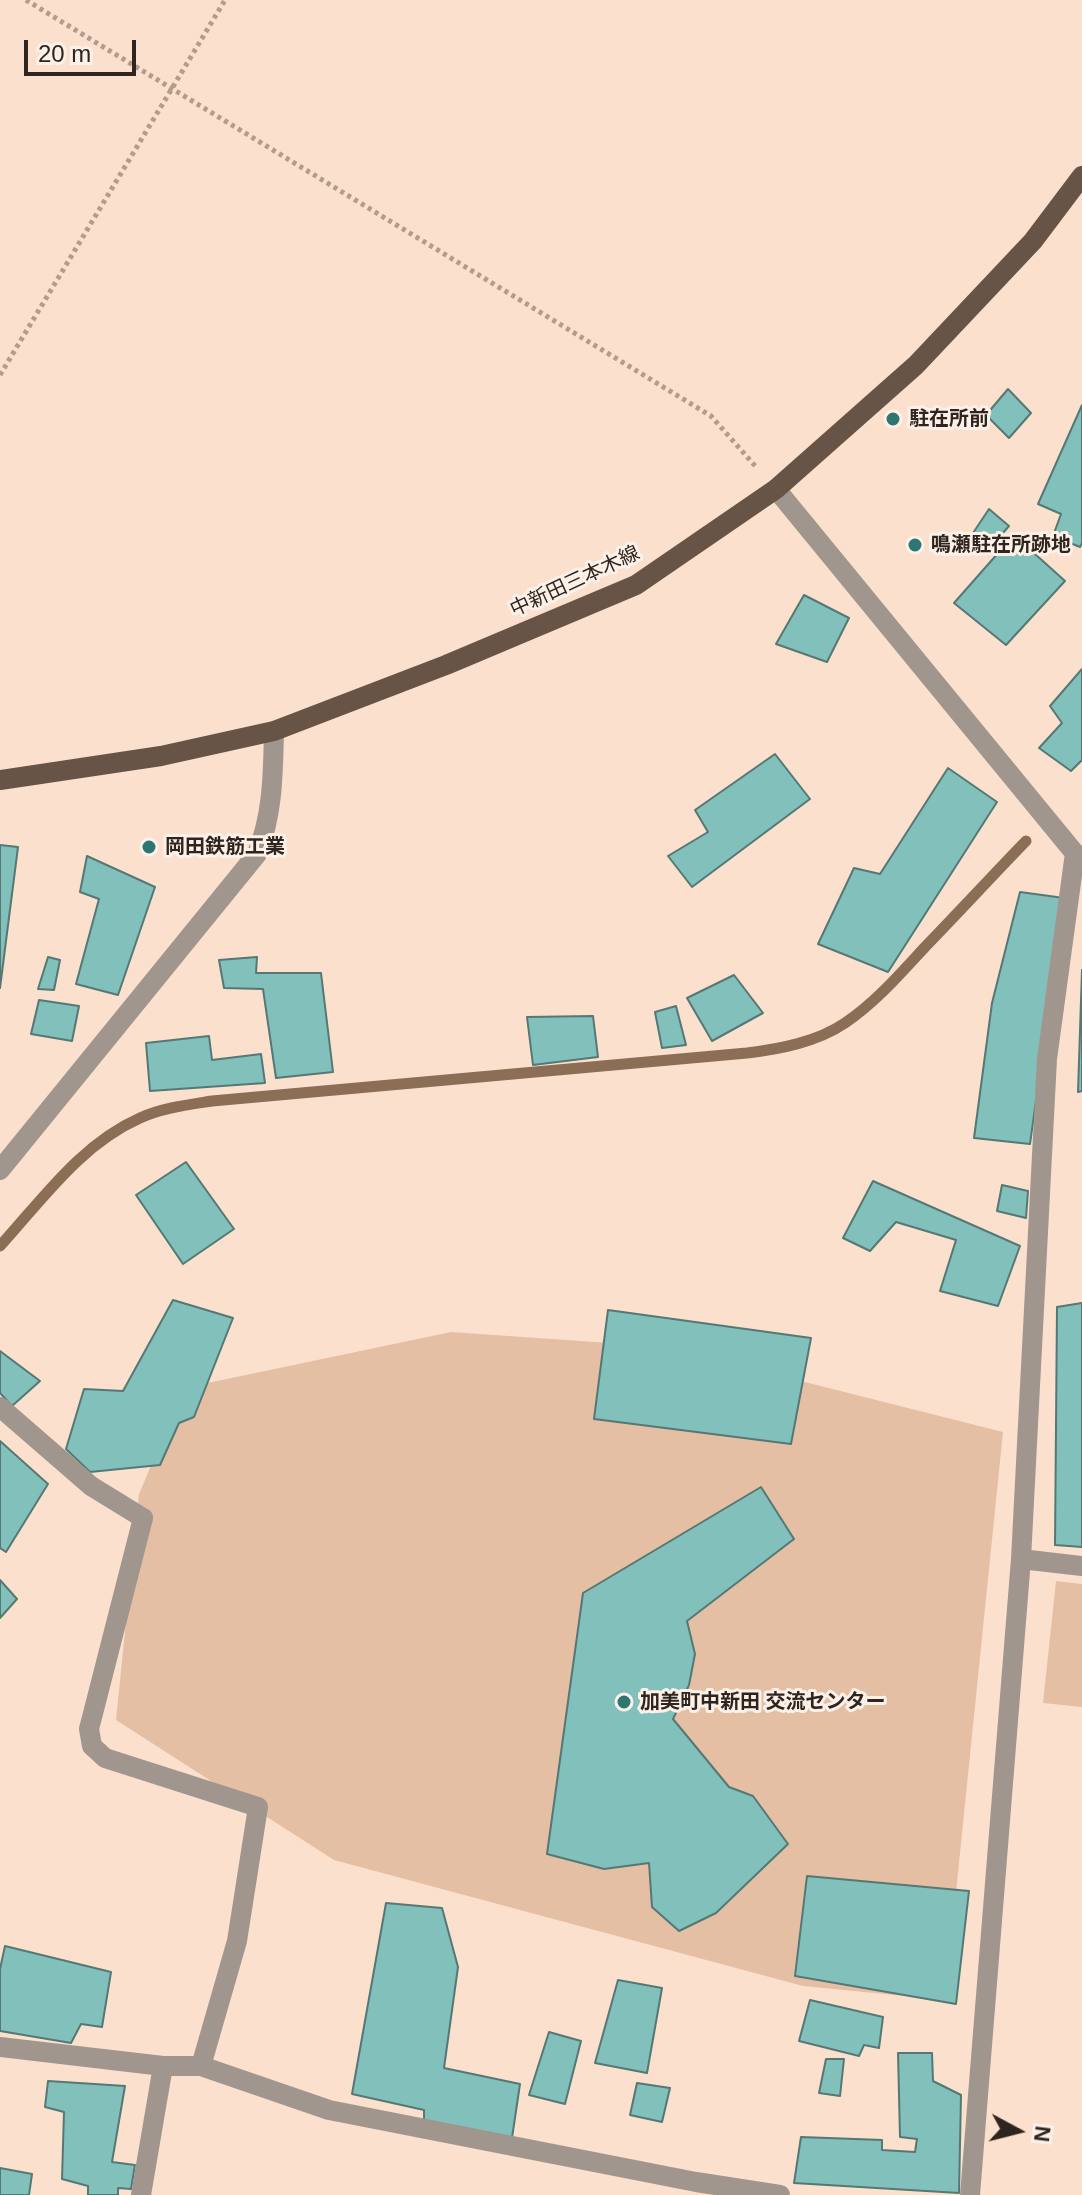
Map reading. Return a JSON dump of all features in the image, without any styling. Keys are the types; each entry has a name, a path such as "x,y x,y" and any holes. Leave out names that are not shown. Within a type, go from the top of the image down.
{"main road":[{"name":"中新田三本木線","path":"0,780 161,756 274,731 446,665 636,585 776,489 916,365 1033,241 1082,176"}],"street":[{"path":"776,489 1079,858 1047,1059 1021,1559 970,2195"},
{"path":"0,1170 257,854 267,830 272,795 274,731"},
{"path":"0,1407 91,1486 143,1518 89,1729 92,1746 105,1758 258,1807 237,1941 201,2066"},
{"path":"1021,1559 1082,1566"},
{"path":"0,2047 163,2066 201,2066 329,2110 696,2182 780,2195"},
{"path":"141,2195 163,2066"}],"path":[{"path":"26,0 711,416 776,489"},
{"path":"0,375 225,0"}],"shaded area":[{"path":"451,1332 609,1343 781,1376 1003,1432 945,2000 803,1986 334,1860 116,1720 139,1494 184,1388"},
{"path":"1056,1581 1082,1584 1082,1707 1043,1703"}],"building":[{"path":"1008,389 1031,413 1009,438 986,415"},
{"path":"1082,405 1080,547 1053,536 1061,514 1038,504"},
{"path":"989,509 1009,526 989,549 971,536"},
{"path":"1014,535 1065,581 1006,645 954,603"},
{"path":"804,595 849,618 827,662 776,644"},
{"path":"1082,669 1082,760 1071,771 1039,748 1062,723 1050,706"},
{"path":"775,754 810,799 692,887 668,856 708,832 695,810"},
{"path":"948,768 997,802 888,972 818,944 854,868 880,874"},
{"path":"0,845 18,847 0,988"},
{"path":"87,856 155,887 118,995 76,984 99,899 80,892"},
{"path":"1020,892 1064,898 1030,1144 974,1138 992,1003"},
{"path":"48,957 60,960 54,990 38,989"},
{"path":"257,957 256,973 321,973 333,1072 276,1078 263,989 224,988 219,960"},
{"path":"1082,970 1082,1091 1078,1092"},
{"path":"734,975 763,1013 712,1041 687,998"},
{"path":"39,1000 79,1006 72,1041 31,1034"},
{"path":"676,1006 686,1045 662,1048 655,1012"},
{"path":"593,1016 598,1057 533,1065 527,1017"},
{"path":"209,1036 212,1060 261,1054 265,1083 150,1091 146,1043"},
{"path":"186,1162 234,1229 183,1264 136,1195"},
{"path":"873,1181 1020,1246 998,1306 940,1291 956,1240 896,1222 870,1251 843,1238"},
{"path":"1002,1185 1028,1191 1026,1218 997,1211"},
{"path":"173,1300 233,1318 194,1417 179,1423 160,1465 90,1472 66,1449 84,1389 123,1391"},
{"path":"1082,1303 1082,1547 1055,1545 1057,1307"},
{"path":"608,1310 811,1338 791,1444 594,1419"},
{"path":"0,1351 40,1381 12,1406 0,1393"},
{"path":"0,1441 48,1484 6,1552 0,1548"},
{"name":"加美町中新田 交流センター","path":"761,1487 794,1539 687,1621 695,1654 689,1685 673,1719 729,1787 753,1796 788,1844 716,1913 679,1931 652,1907 649,1863 604,1869 547,1854 583,1593"},
{"path":"0,1580 17,1599 0,1618"},
{"path":"807,1876 969,1891 956,2004 795,1976"},
{"path":"386,1903 442,1908 458,1967 444,2068 520,2084 512,2138 424,2121 424,2110 352,2094"},
{"path":"5,1946 111,1972 102,2027 81,2024 71,2043 0,2031 0,1969"},
{"path":"618,1980 662,1988 647,2073 595,2063"},
{"path":"810,2000 883,2017 879,2048 864,2045 859,2056 799,2041"},
{"path":"549,2032 581,2041 565,2104 529,2095"},
{"path":"898,2053 932,2053 933,2081 961,2095 959,2193 794,2183 801,2137 882,2140 882,2150 915,2152 917,2139 900,2137"},
{"path":"826,2059 844,2059 840,2096 819,2093"},
{"path":"48,2081 125,2086 112,2162 135,2165 131,2189 118,2188 118,2195 88,2195 88,2186 62,2179 64,2112 45,2107"},
{"path":"637,2083 670,2088 662,2122 630,2115"},
{"path":"0,2168 32,2174 29,2195 0,2195"}],"waterway":[{"path":"0,1246 64,1174 99,1142 140,1118 166,1109 212,1101 747,1053 785,1047 823,1035 845,1023 877,997 1026,841"}],"place":[{"name":"駐在所前","path":"893,419"},
{"name":"鳴瀬駐在所跡地","path":"915,545"},
{"name":"岡田鉄筋工業","path":"149,847"},
{"name":"加美町中新田 交流センター","path":"624,1702"}]}
